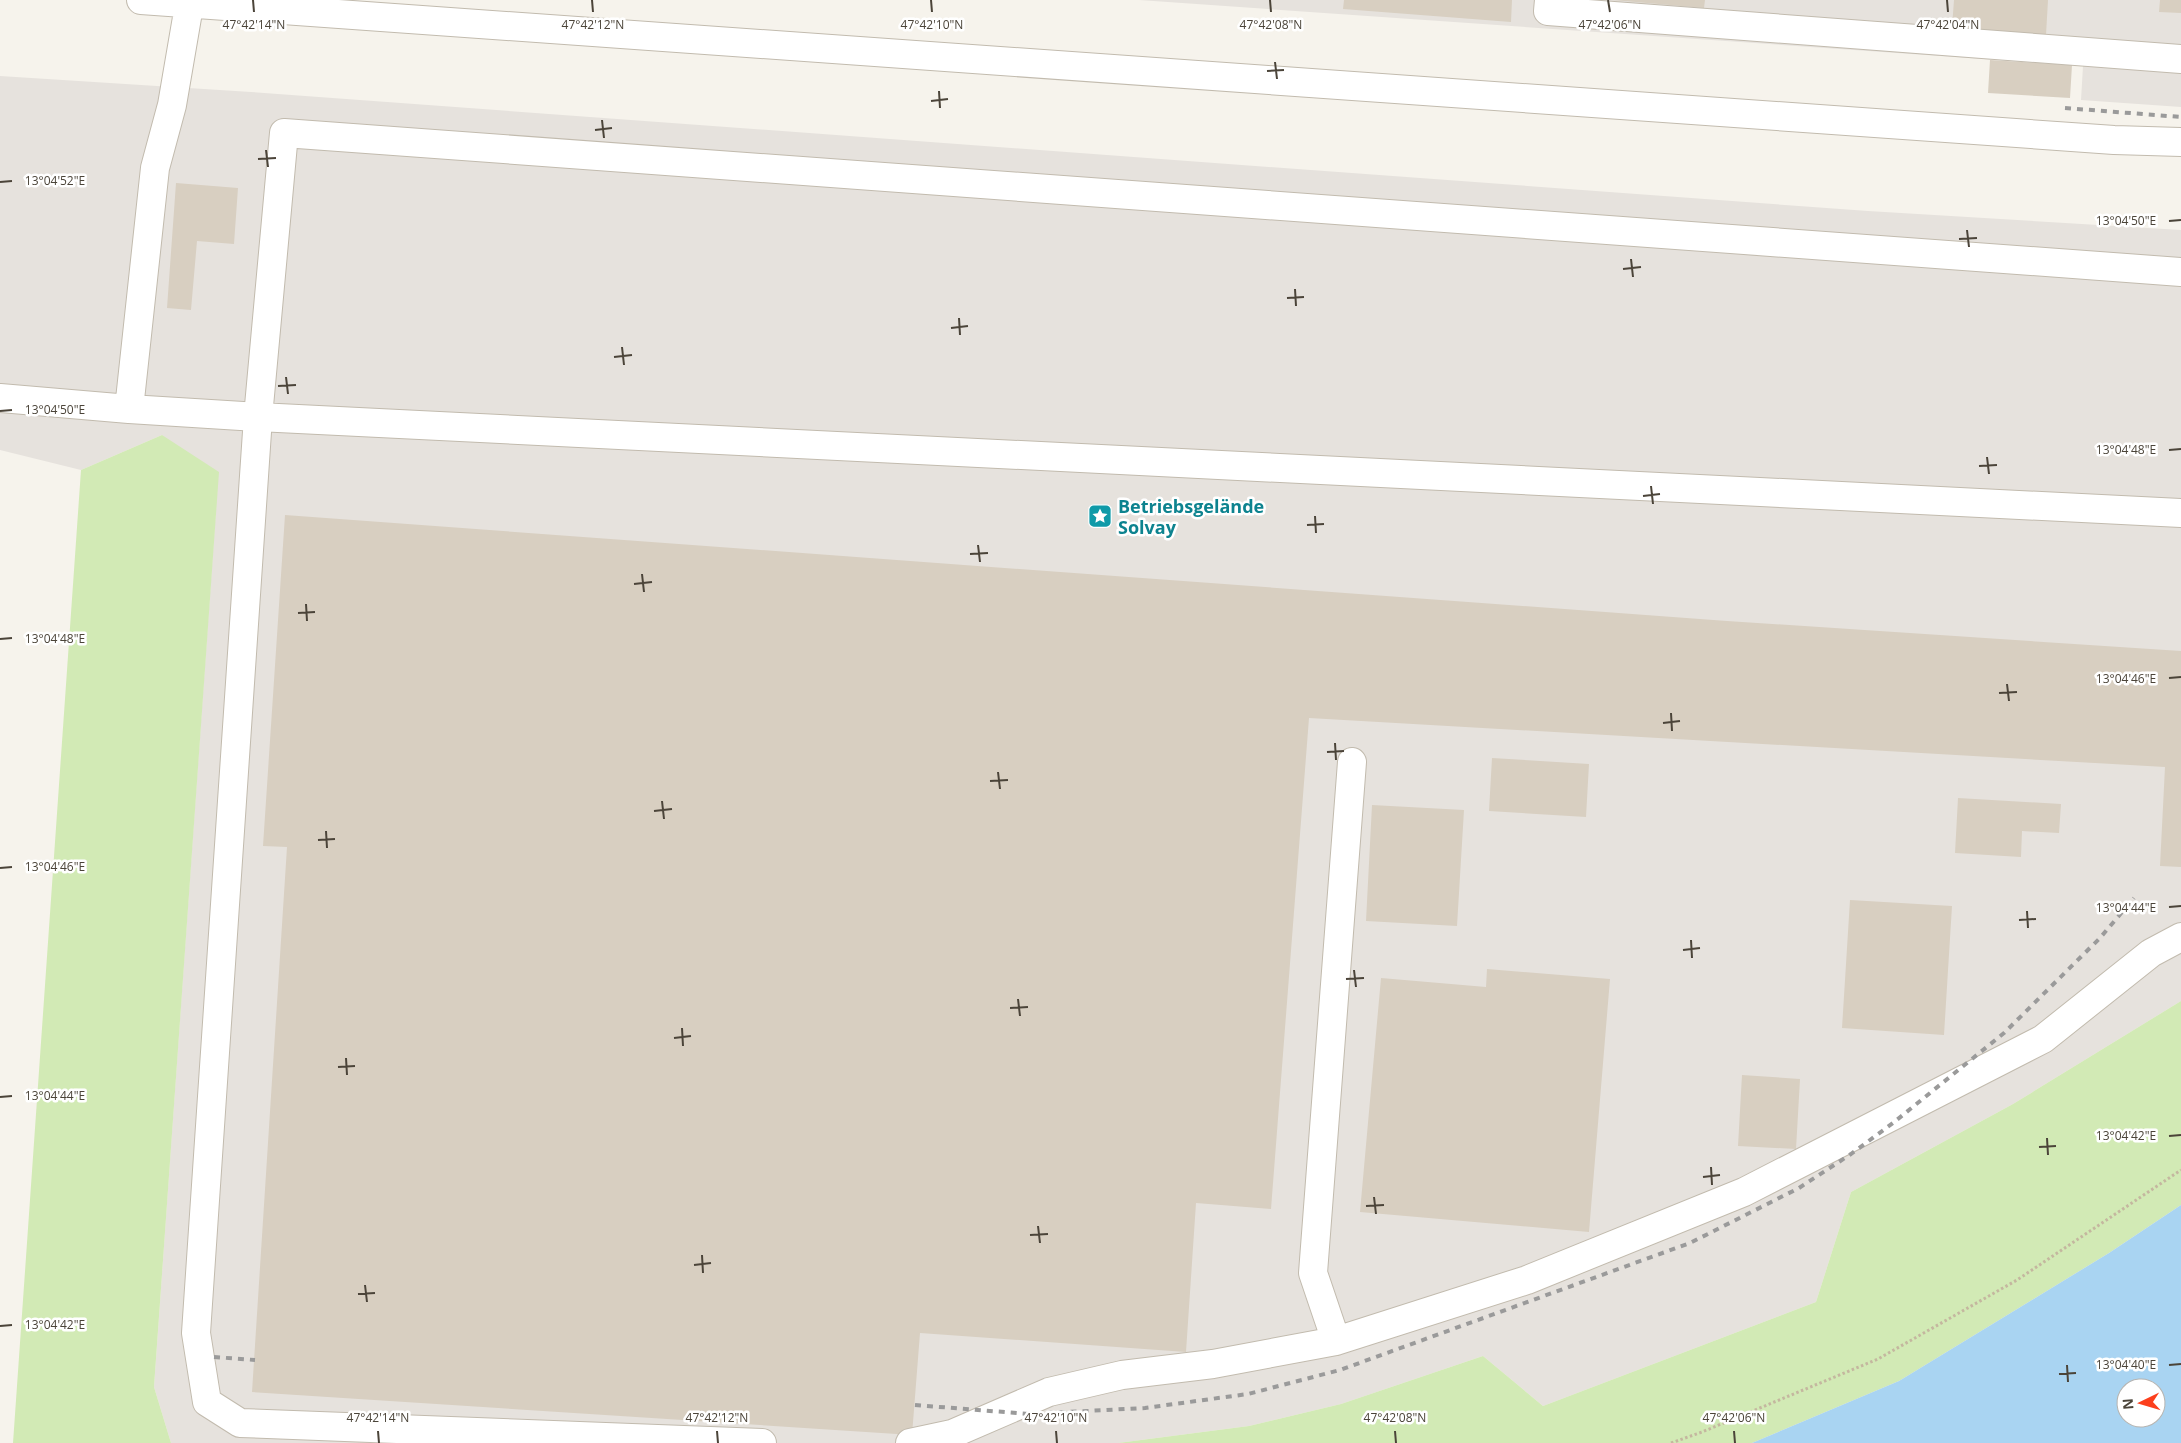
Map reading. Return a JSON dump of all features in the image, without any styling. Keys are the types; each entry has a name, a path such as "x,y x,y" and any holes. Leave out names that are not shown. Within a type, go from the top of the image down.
{"lane":[{"path":"142,0 2104,139 2181,142"},
{"path":"1549,0 1548,11 2181,59"},
{"path":"129,409 155,168 172,105 190,2"},
{"path":"762,1443 240,1423 207,1402 196,1333 258,417 284,133 2181,272"},
{"path":"0,398 258,417 2181,513"},
{"path":"1336,1341 1313,1273 1352,762"},
{"path":"910,1443 952,1434 1049,1392 1122,1374 1214,1364 1336,1341 1527,1280 1744,1192 2043,1039 2151,953 2181,937"}],"path":[{"path":"1671,1443 1878,1360 2017,1280 2181,1170"}],"shaded area":[{"path":"1139,0 2181,0 2181,107 2081,100 2083,66"},
{"path":"0,76 251,92 1868,211 2181,230 2181,1001 2013,1104 1851,1192 1816,1302 1543,1406 1483,1356 1341,1404 1249,1426 1118,1443 171,1443 154,1387 216,509 162,435 81,470 0,450"}],"green space":[{"path":"162,435 219,472 154,1387 171,1443 13,1443 81,470"},
{"path":"2181,1001 2181,1205 2109,1253 1899,1381 1752,1443 1118,1443 1249,1426 1341,1404 1483,1356 1543,1406 1816,1302 1851,1192 2013,1104"}],"water":[{"path":"2181,1205 2181,1443 1752,1443 1899,1381 2109,1253"}],"building":[{"path":"1344,0 1512,0 1511,22 1343,9"},
{"path":"1613,0 1705,0 1704,8"},
{"path":"1954,0 2048,0 2046,35 1952,27"},
{"path":"2160,0 2181,0 2181,13 2159,12"},
{"path":"1990,60 2072,65 2070,98 1988,93"},
{"path":"176,183 238,188 234,244 197,241 191,310 167,308"},
{"path":"285,515 1727,621 2181,651 2181,867 2160,866 2165,767 1309,718 1271,1209 1196,1203 1186,1352 920,1333 912,1435 252,1392 287,847 263,846"},
{"path":"1492,758 1589,764 1586,817 1489,811"},
{"path":"1958,798 2061,804 2059,833 2022,831 2021,857 1955,853"},
{"path":"1372,805 1464,810 1457,926 1366,921"},
{"path":"1850,900 1952,906 1944,1035 1842,1028"},
{"path":"1487,969 1610,979 1589,1232 1360,1212 1381,978 1486,987"},
{"path":"1742,1075 1800,1079 1796,1149 1738,1146"}],"railway":[{"path":"2065,108 2181,117"},
{"path":"915,1405 1029,1414 1145,1408 1248,1394 1340,1370 1690,1243 1799,1188 1851,1154 1893,1123 2004,1033 2100,938 2134,898"},
{"path":"214,1357 255,1360"}],"place":[{"name":"Betriebsgelände Solvay","path":"1100,516"}]}
